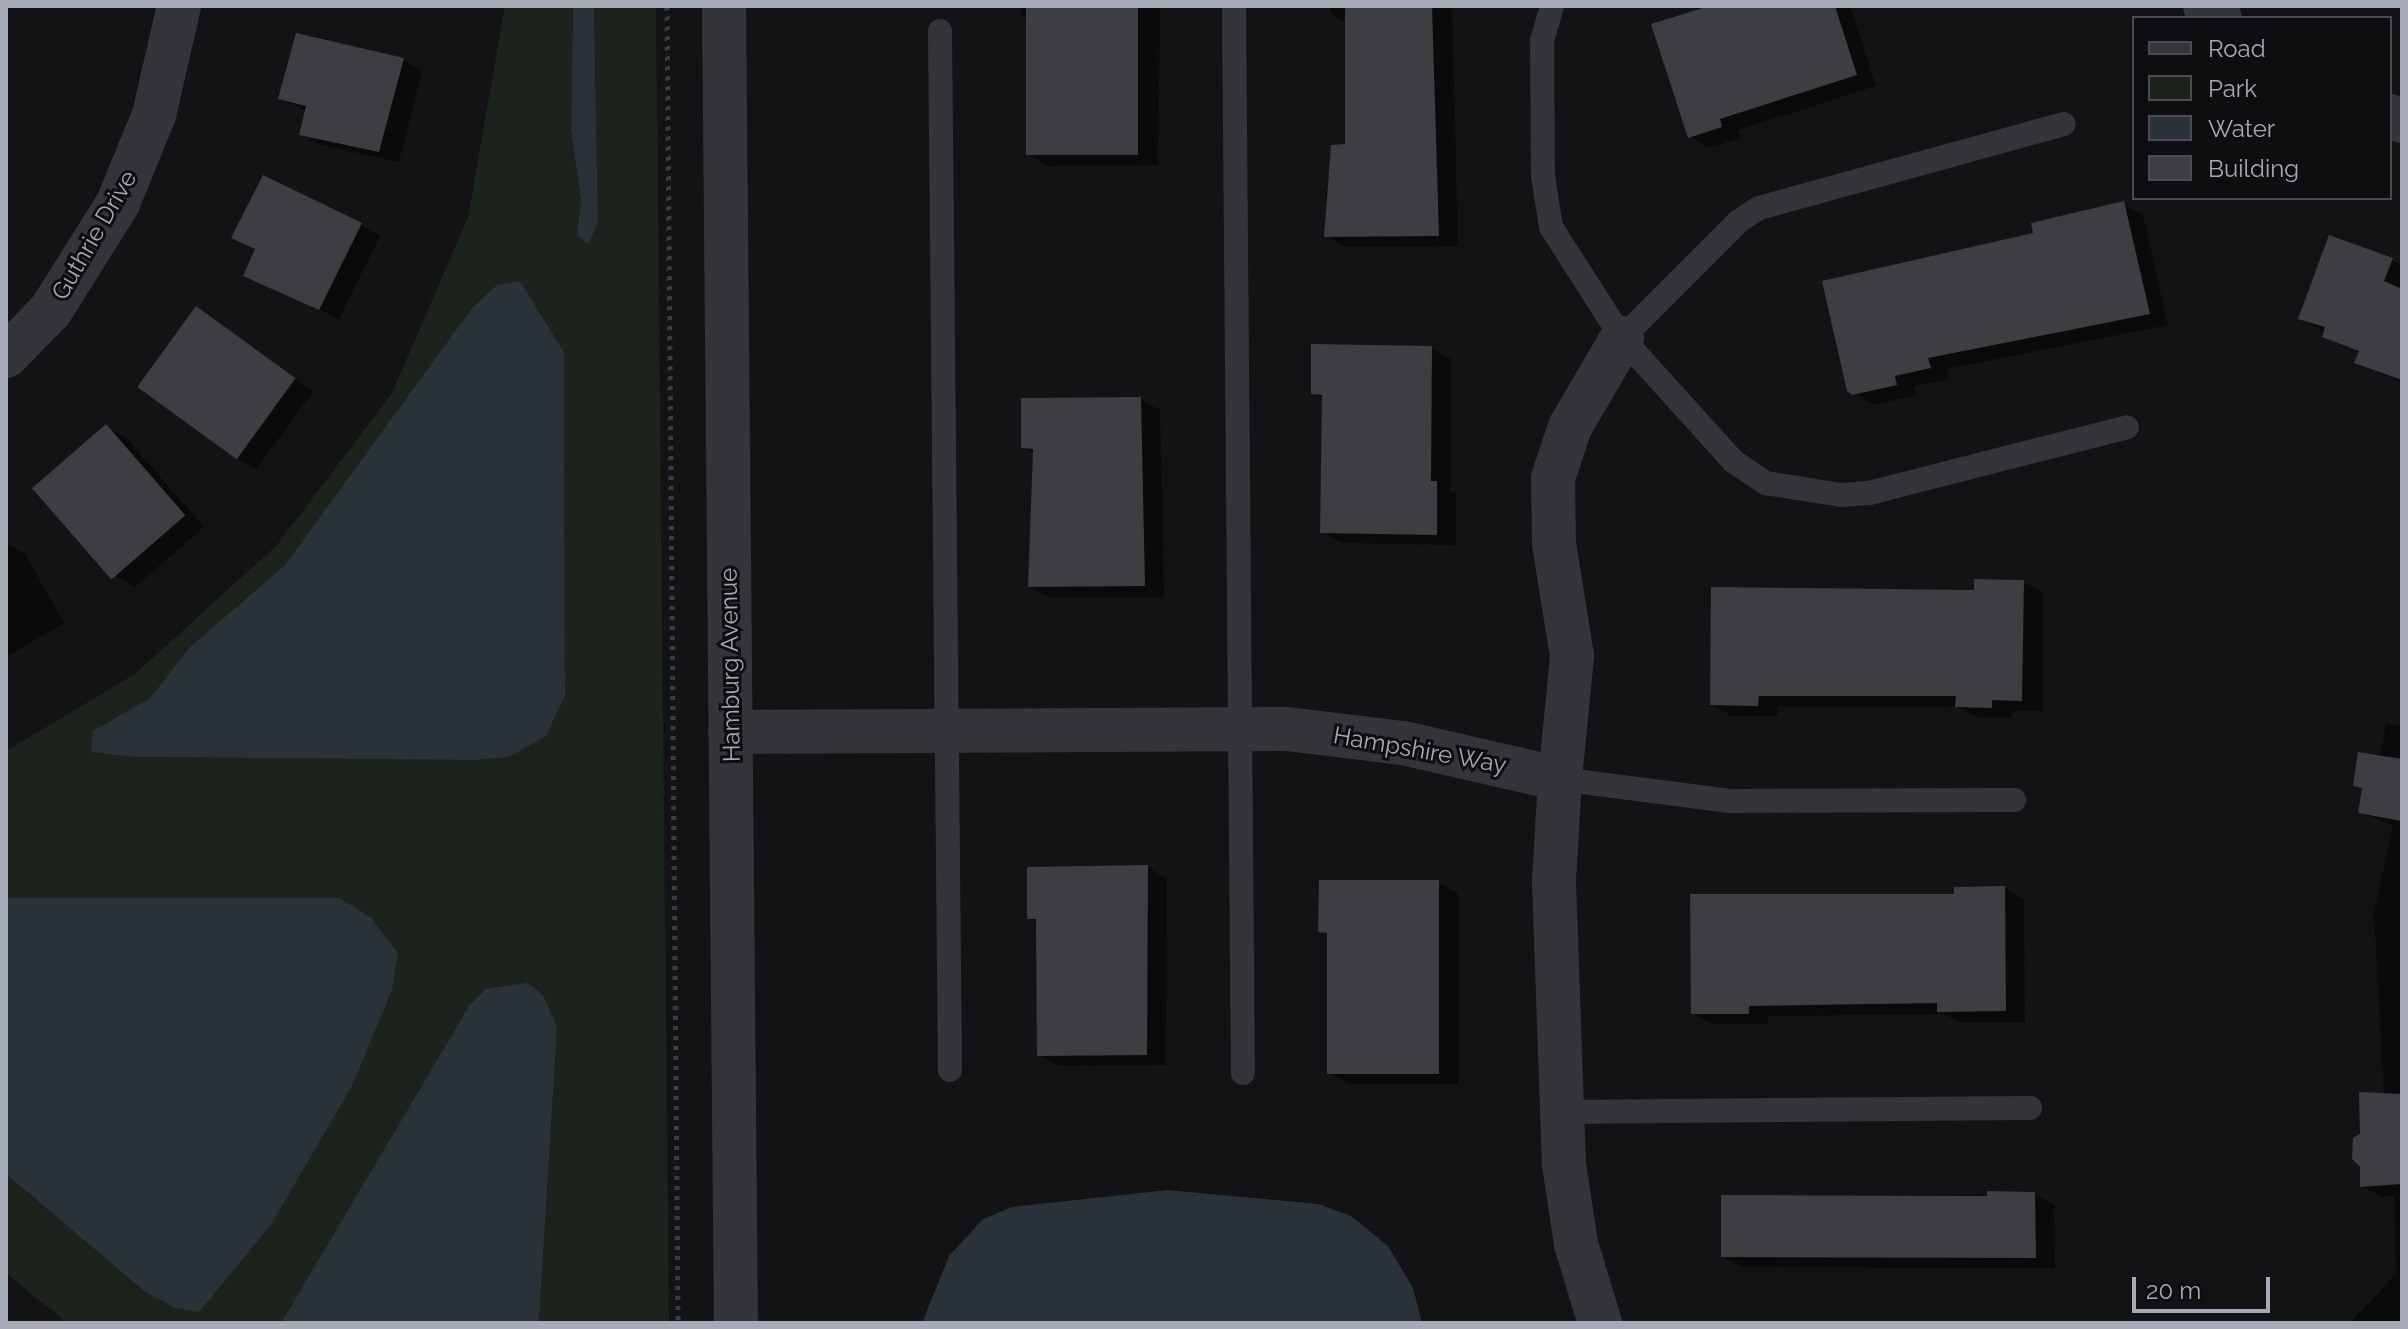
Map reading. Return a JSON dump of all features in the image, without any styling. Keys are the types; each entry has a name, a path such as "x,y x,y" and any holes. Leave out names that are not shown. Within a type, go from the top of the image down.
{"street":[{"name":"Guthrie Drive","path":"6,356 51,310 118,203 154,115 179,6"},
{"name":"Hamburg Avenue","path":"724,6 736,1323"},
{"path":"1600,1323 1576,1244 1561,1112 1554,881 1572,656 1554,543 1553,478 1570,427 1622,338"},
{"name":"Hampshire Way","path":"730,732 1240,729 1329,732 1403,743 1560,779"}],"lane":[{"path":"1234,6 1243,1073"},
{"path":"1552,6 1542,40 1545,203 1567,258 1622,338 1733,461 1766,483 1791,490 1869,493 2127,427"},
{"path":"940,31 950,1070"},
{"path":"1622,338 1739,221 1759,208 2064,124"},
{"path":"1560,779 1730,801 2014,800"},
{"path":"1561,1112 2030,1108"}],"path":[{"path":"667,6 678,1323"}],"green space":[{"path":"505,6 573,6 571,130 581,200 577,235 588,243 598,223 594,6 656,6 669,1323 539,1323 557,1027 469,1006 281,1323 67,1323 6,1273 6,1174 144,1291 340,898 6,898 6,751 135,674 277,545 392,393 468,217","holes":["520,281 564,352 565,695 473,760 136,757 94,731 150,698 189,648 285,565 472,308"]}],"water":[{"path":"573,6 594,6 598,223 588,244 577,235 581,200 571,130"},
{"path":"520,281 564,352 565,695 546,736 509,757 473,760 136,757 91,752 93,731 150,698 189,648 285,565 472,308 497,285"},
{"path":"6,898 340,898 371,918 398,953 392,990 351,1088 270,1226 199,1312 175,1308 144,1291 6,1174"},
{"path":"528,983 543,995 557,1027 539,1323 281,1323 469,1006 486,989"},
{"path":"1168,1190 1318,1204 1351,1216 1388,1246 1413,1288 1422,1323 922,1323 949,1256 983,1219 1012,1207"}],"building":[{"path":"1026,6 1138,6 1138,155 1026,155"},
{"path":"1345,6 1432,6 1439,236 1324,237 1331,145 1345,144"},
{"path":"1709,6 1835,6 1857,75 1720,119 1722,127 1688,138 1651,24"},
{"path":"296,33 404,58 379,152 299,135 306,106 278,99"},
{"path":"263,175 362,223 319,310 243,276 255,249 231,238"},
{"path":"2124,201 2150,314 1928,358 1931,368 1895,376 1897,385 1852,395 1847,391 1822,281 2033,233 2031,223"},
{"path":"2329,235 2393,258 2384,281 2402,289 2402,380 2354,363 2359,351 2322,337 2325,327 2298,319"},
{"path":"196,306 296,378 237,459 137,387"},
{"path":"1311,344 1432,346 1431,481 1437,481 1437,535 1320,533 1322,395 1311,394"},
{"path":"1141,397 1145,586 1028,587 1033,449 1021,448 1021,398"},
{"path":"106,424 185,515 111,580 32,488"},
{"path":"1974,579 2024,580 2022,701 1992,700 1992,708 1955,707 1956,696 1759,696 1758,706 1710,705 1711,587 1974,590"},
{"path":"2358,752 2402,759 2402,821 2358,813 2362,788 2353,786"},
{"path":"1148,865 1147,1055 1037,1056 1036,919 1027,919 1027,867"},
{"path":"1319,880 1439,880 1439,1074 1327,1074 1327,933 1318,932"},
{"path":"2005,886 2006,1011 1937,1012 1937,1003 1749,1006 1749,1014 1691,1014 1690,894 1954,894 1954,887"},
{"path":"2359,1092 2402,1094 2402,1184 2360,1187 2360,1167 2352,1159 2353,1138 2360,1134"},
{"path":"1987,1191 2035,1192 2036,1258 1721,1257 1721,1195 1987,1196"}]}
